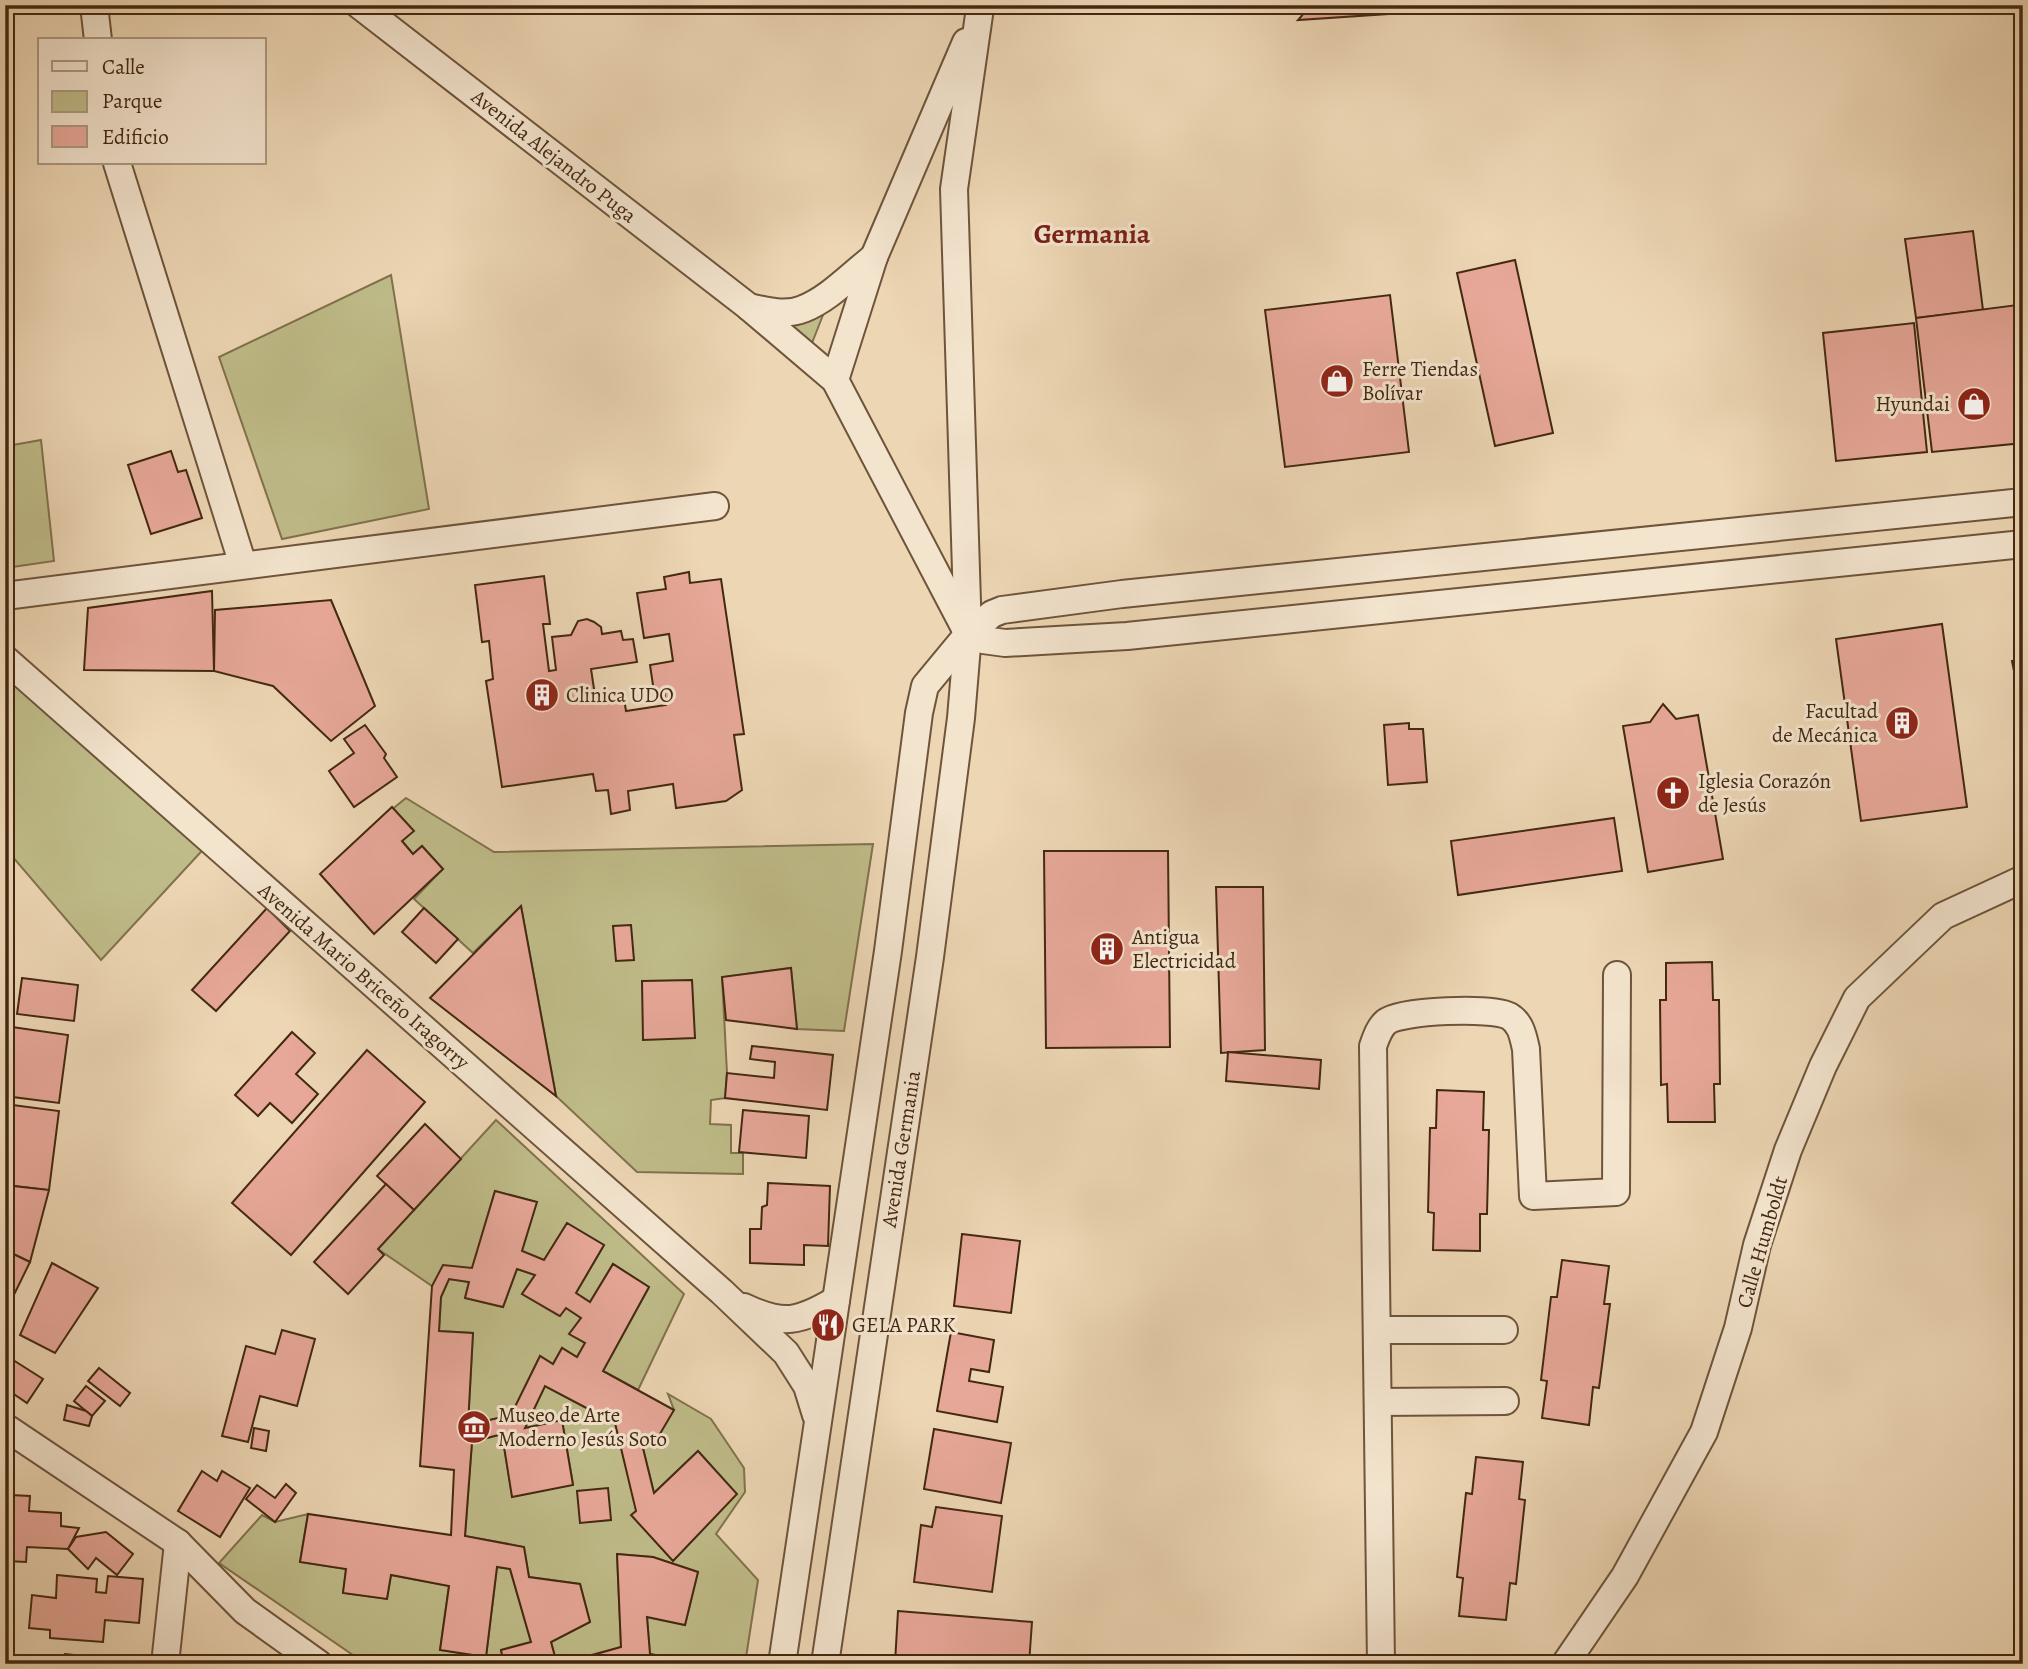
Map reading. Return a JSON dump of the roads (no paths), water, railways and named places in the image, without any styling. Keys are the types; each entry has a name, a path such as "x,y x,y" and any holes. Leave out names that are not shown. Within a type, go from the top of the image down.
{"street":[{"path":"94,5 98,38"},
{"name":"Avenida Alejandro Puga","path":"359,5 749,307 835,380"},
{"path":"982,6 874,257 835,380 968,634 983,640 1005,643 1127,636 2023,544"},
{"name":"Avenida Germania","path":"825,1664 930,957 961,719 968,634 954,189 982,6"},
{"path":"117,164 243,565"},
{"path":"749,307 772,313 802,310 825,296 874,257"},
{"name":"Avenida Germania","path":"782,1664 888,951 919,713 925,686 968,634 992,614 1002,610 1122,594 2023,502"},
{"path":"5,596 715,506"},
{"name":"Avenida Mario Briceño Iragorry","path":"5,659 722,1292 786,1353 807,1386 818,1421"},
{"name":"Calle Humboldt","path":"1565,1664 1625,1576 1704,1432 1738,1328 1757,1245 1788,1150 1823,1066 1857,998 1943,916 2023,879"},
{"path":"1381,1664 1373,1046 1381,1028 1395,1017 1419,1013 1496,1012 1511,1017 1519,1026 1526,1049 1533,1196 1616,1192 1617,975"},
{"name":"Avenida Mario Briceño Iragorry","path":"722,1292 766,1317 788,1320 811,1315 836,1300"},
{"path":"1377,1331 1504,1330"},
{"path":"1378,1402 1505,1401"},
{"path":"5,1427 178,1544 245,1611 319,1664"},
{"path":"165,1664 178,1544"}],"place":[{"name":"Ferre Tiendas Bolívar","path":"1337,381"},
{"name":"Hyundai","path":"1974,404"},
{"name":"Clinica UDO","path":"542,695"},
{"name":"Facultad de Mecánica","path":"1902,723"},
{"name":"Iglesia Corazón de Jesús","path":"1673,793"},
{"name":"Antigua Electricidad","path":"1107,949"},
{"name":"GELA PARK","path":"828,1325"},
{"name":"Museo de Arte Moderno Jesús Soto","path":"474,1427"}],"district":[{"name":"Germania","path":"1092,233"}]}
